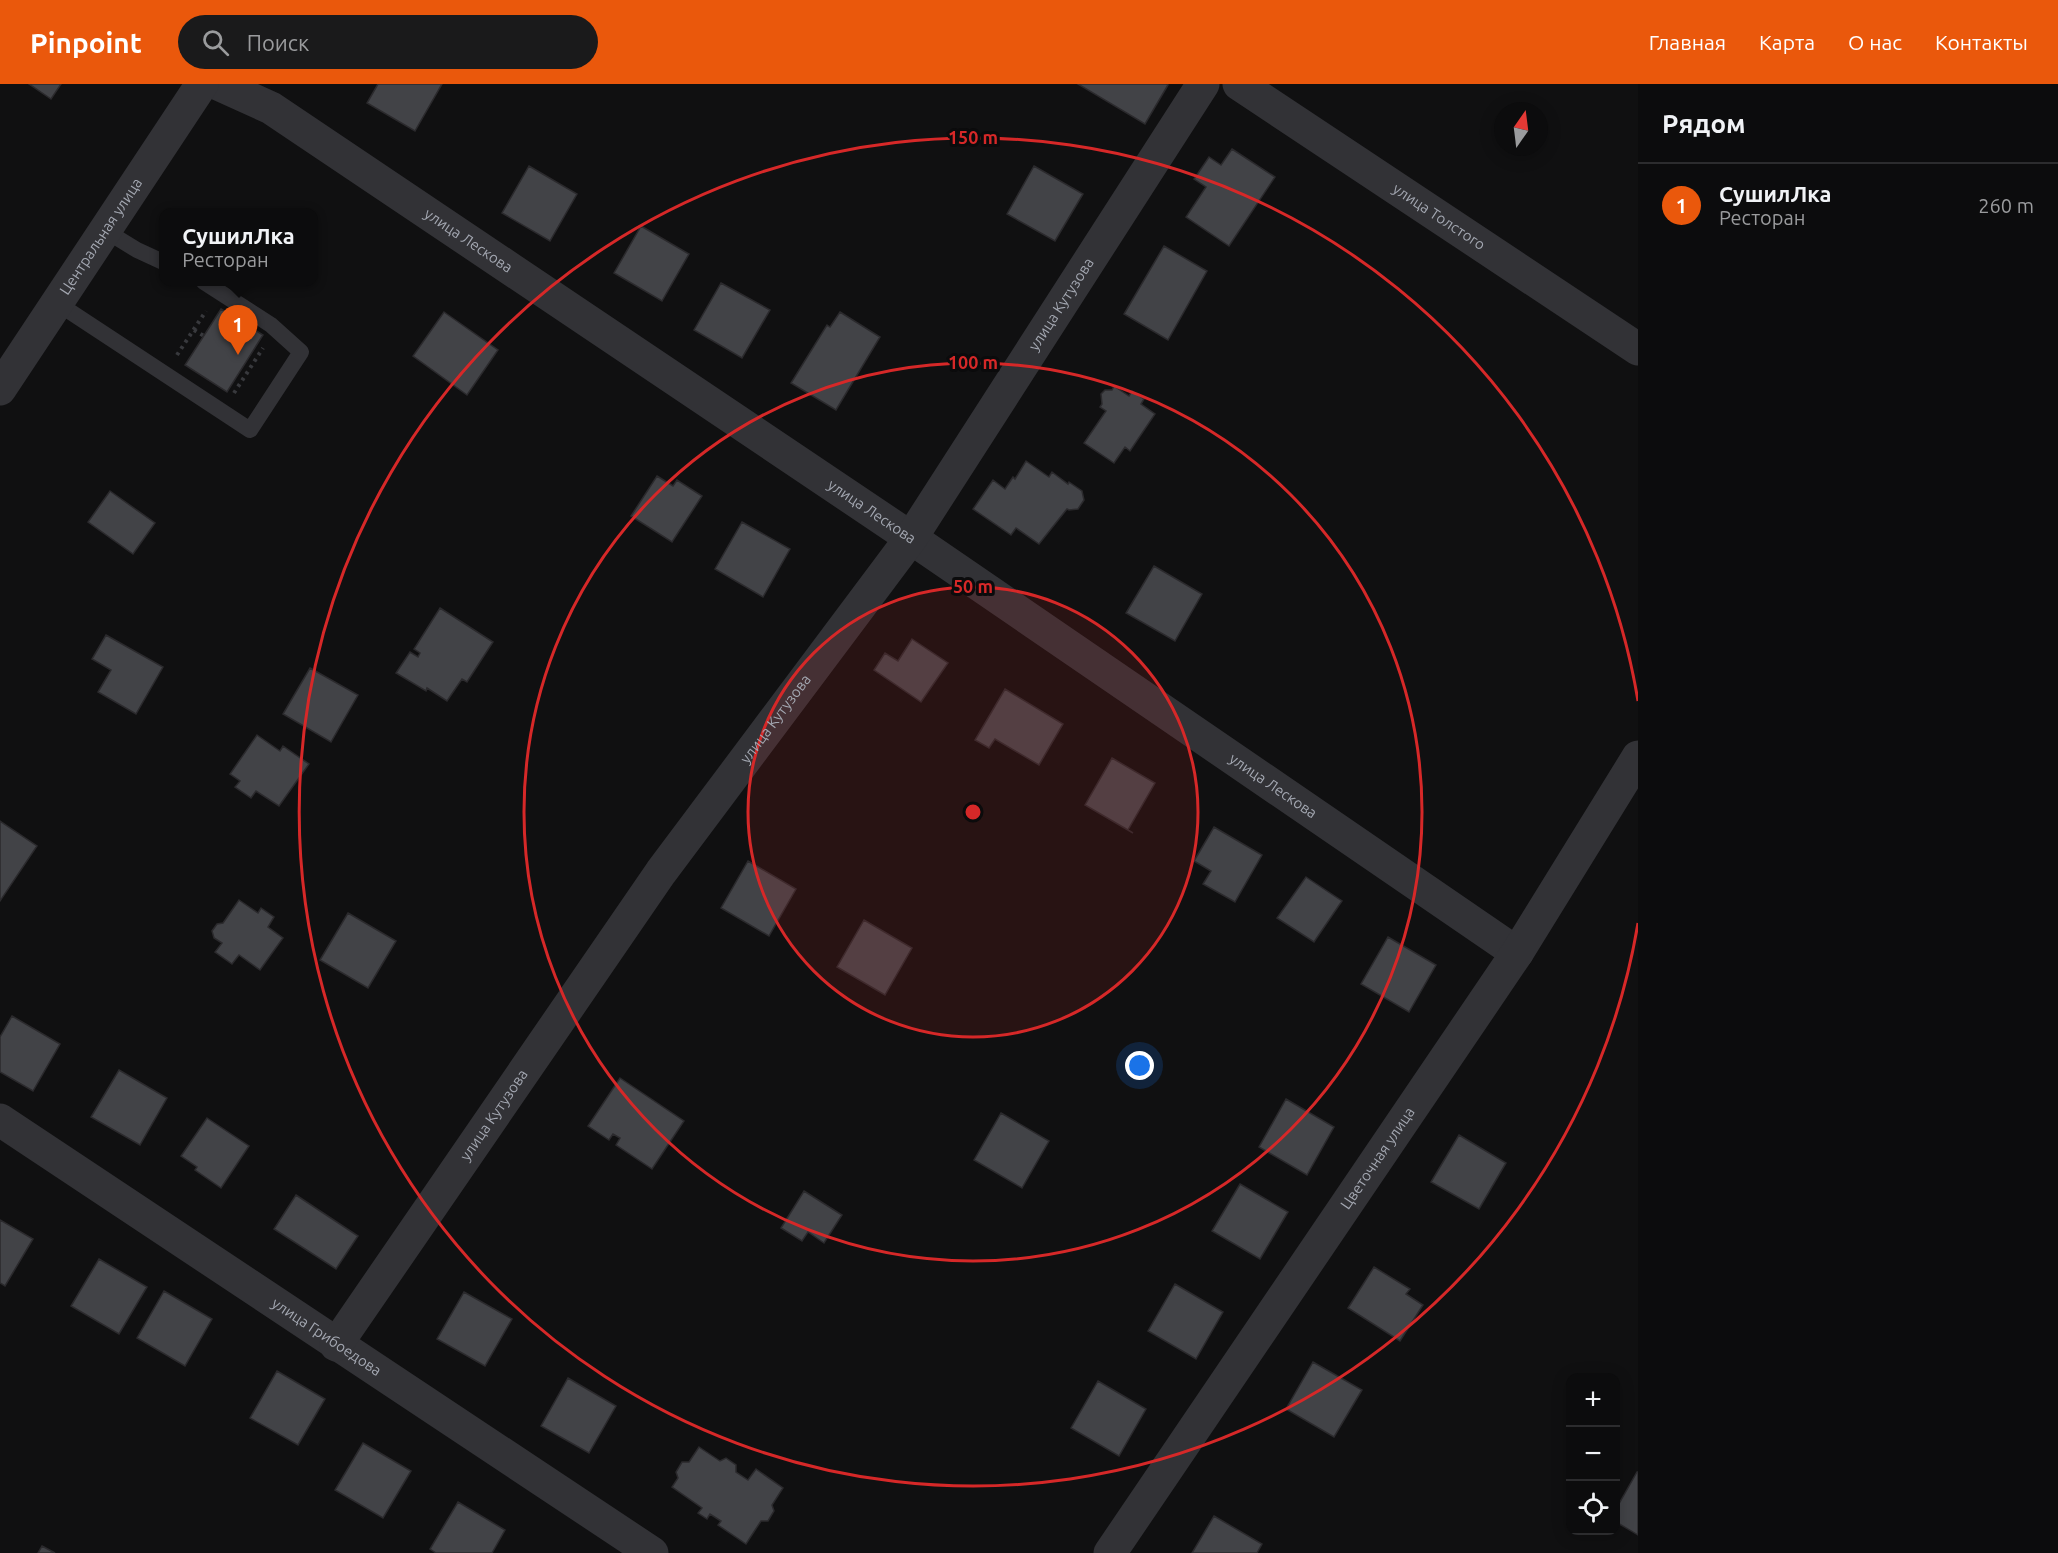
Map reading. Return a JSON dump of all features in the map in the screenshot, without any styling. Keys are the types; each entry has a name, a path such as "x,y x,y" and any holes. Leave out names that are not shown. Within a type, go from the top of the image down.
{"street":[{"name":"Центральная улица","path":"0,389 202,84"},
{"name":"улица Лескова","path":"218,84 271,108 911,538 1517,953"},
{"name":"улица Кутузова","path":"336,1345 661,872 911,538 1203,84"},
{"name":"улица Толстого","path":"1239,84 1638,349"},
{"name":"Цветочная улица","path":"1110,1553 1517,953 1638,757"},
{"name":"улица Грибоедова","path":"0,1120 652,1553"}],"lane":[{"path":"106,231 159,260"},
{"path":"57,303 250,430 301,352 272,325 210,286"}],"path":[{"path":"175,358 210,306"},
{"path":"194,330 204,336"},
{"path":"228,402 266,344"}],"building":[{"path":"29,84 61,84 51,99"},
{"path":"378,84 442,84 415,131 367,103"},
{"path":"1078,84 1166,84 1168,85 1145,124"},
{"path":"1232,149 1275,177 1229,246 1186,217 1206,187 1194,179 1209,157 1221,165"},
{"path":"529,166 577,194 550,241 502,213"},
{"path":"1034,166 1083,194 1055,241 1007,214"},
{"path":"641,226 689,254 662,301 614,273"},
{"path":"1164,246 1207,271 1168,340 1124,314"},
{"path":"721,283 770,310 742,358 694,330"},
{"path":"221,309 263,335 227,392 185,365"},
{"path":"444,312 498,350 467,395 413,356"},
{"path":"840,312 880,337 836,410 791,383 827,325 830,327"},
{"path":"1114,386 1129,396 1132,391 1144,399 1141,404 1155,414 1130,451 1125,447 1114,463 1084,443 1106,411 1100,407 1101,394 1105,390 1112,390"},
{"path":"1026,461 1049,477 1052,472 1068,484 1069,482 1082,491 1084,500 1078,509 1067,509 1039,544 1016,528 1011,535 973,509 993,480 1005,489 1013,477 1015,479"},
{"path":"657,476 673,486 677,480 702,496 672,542 631,516"},
{"path":"110,491 155,523 133,554 88,522"},
{"path":"742,522 790,549 763,597 715,569"},
{"path":"1154,566 1202,594 1175,641 1126,613"},
{"path":"440,608 493,642 467,682 462,679 447,701 396,673 410,652 418,657 420,653 414,649"},
{"path":"106,635 163,667 136,714 98,692 111,670 92,659"},
{"path":"912,639 948,663 921,702 874,670 885,653 898,661"},
{"path":"310,668 358,695 331,742 283,714"},
{"path":"1005,689 1063,724 1039,765 995,739 989,748 975,740"},
{"path":"257,735 280,751 283,746 309,764 279,806 256,791 251,798 235,787 240,781 230,774"},
{"path":"1112,758 1155,783 1128,830 1133,833 1085,805"},
{"path":"0,821 37,846 0,901"},
{"path":"1214,827 1262,855 1235,902 1203,884 1211,871 1194,861"},
{"path":"748,861 796,889 769,936 721,908"},
{"path":"1306,877 1342,901 1314,942 1277,918"},
{"path":"239,900 258,913 261,908 274,917 268,927 283,938 260,970 239,955 232,964 215,952 222,943 214,938 212,931 217,924 223,923"},
{"path":"348,913 396,941 368,988 320,960"},
{"path":"864,920 912,948 885,995 837,967"},
{"path":"1388,937 1436,965 1409,1012 1361,984"},
{"path":"12,1016 60,1044 33,1091 0,1072 0,1037"},
{"path":"119,1070 167,1098 140,1145 91,1117"},
{"path":"620,1078 684,1121 652,1169 616,1145 620,1138 613,1134 609,1140 588,1126"},
{"path":"1286,1099 1334,1127 1307,1175 1259,1147"},
{"path":"1001,1113 1049,1141 1022,1188 974,1160"},
{"path":"207,1118 249,1146 221,1188 195,1170 197,1167 181,1156"},
{"path":"1459,1135 1506,1163 1479,1209 1431,1182"},
{"path":"1240,1184 1288,1212 1260,1259 1212,1231"},
{"path":"804,1191 842,1215 824,1243 808,1232 802,1241 781,1228"},
{"path":"296,1195 358,1236 336,1269 274,1229"},
{"path":"0,1220 33,1239 5,1286 0,1283"},
{"path":"99,1259 147,1287 119,1334 71,1306"},
{"path":"1374,1267 1410,1289 1406,1294 1423,1305 1400,1341 1348,1308"},
{"path":"1175,1284 1223,1312 1196,1359 1148,1331"},
{"path":"164,1291 212,1319 185,1366 137,1338"},
{"path":"464,1292 512,1319 485,1366 437,1339"},
{"path":"1313,1362 1362,1390 1334,1437 1286,1409"},
{"path":"277,1371 325,1399 298,1445 250,1418"},
{"path":"568,1378 616,1406 589,1453 541,1426"},
{"path":"1098,1381 1146,1409 1119,1456 1071,1428"},
{"path":"363,1443 411,1471 383,1518 335,1490"},
{"path":"699,1447 720,1461 726,1458 736,1465 736,1472 748,1480 756,1469 783,1488 772,1505 774,1511 768,1521 761,1521 746,1544 718,1525 721,1521 710,1514 707,1519 698,1513 702,1508 672,1487 678,1478 676,1472 682,1462 689,1462"},
{"path":"1638,1472 1638,1535 1620,1524 1620,1502"},
{"path":"458,1502 505,1530 492,1553 436,1553 430,1549"},
{"path":"1214,1516 1262,1544 1257,1553 1192,1553"},
{"path":"42,1546 55,1553 38,1553"}],"place":[{"name":"СушилЛка","path":"238,355"}]}
